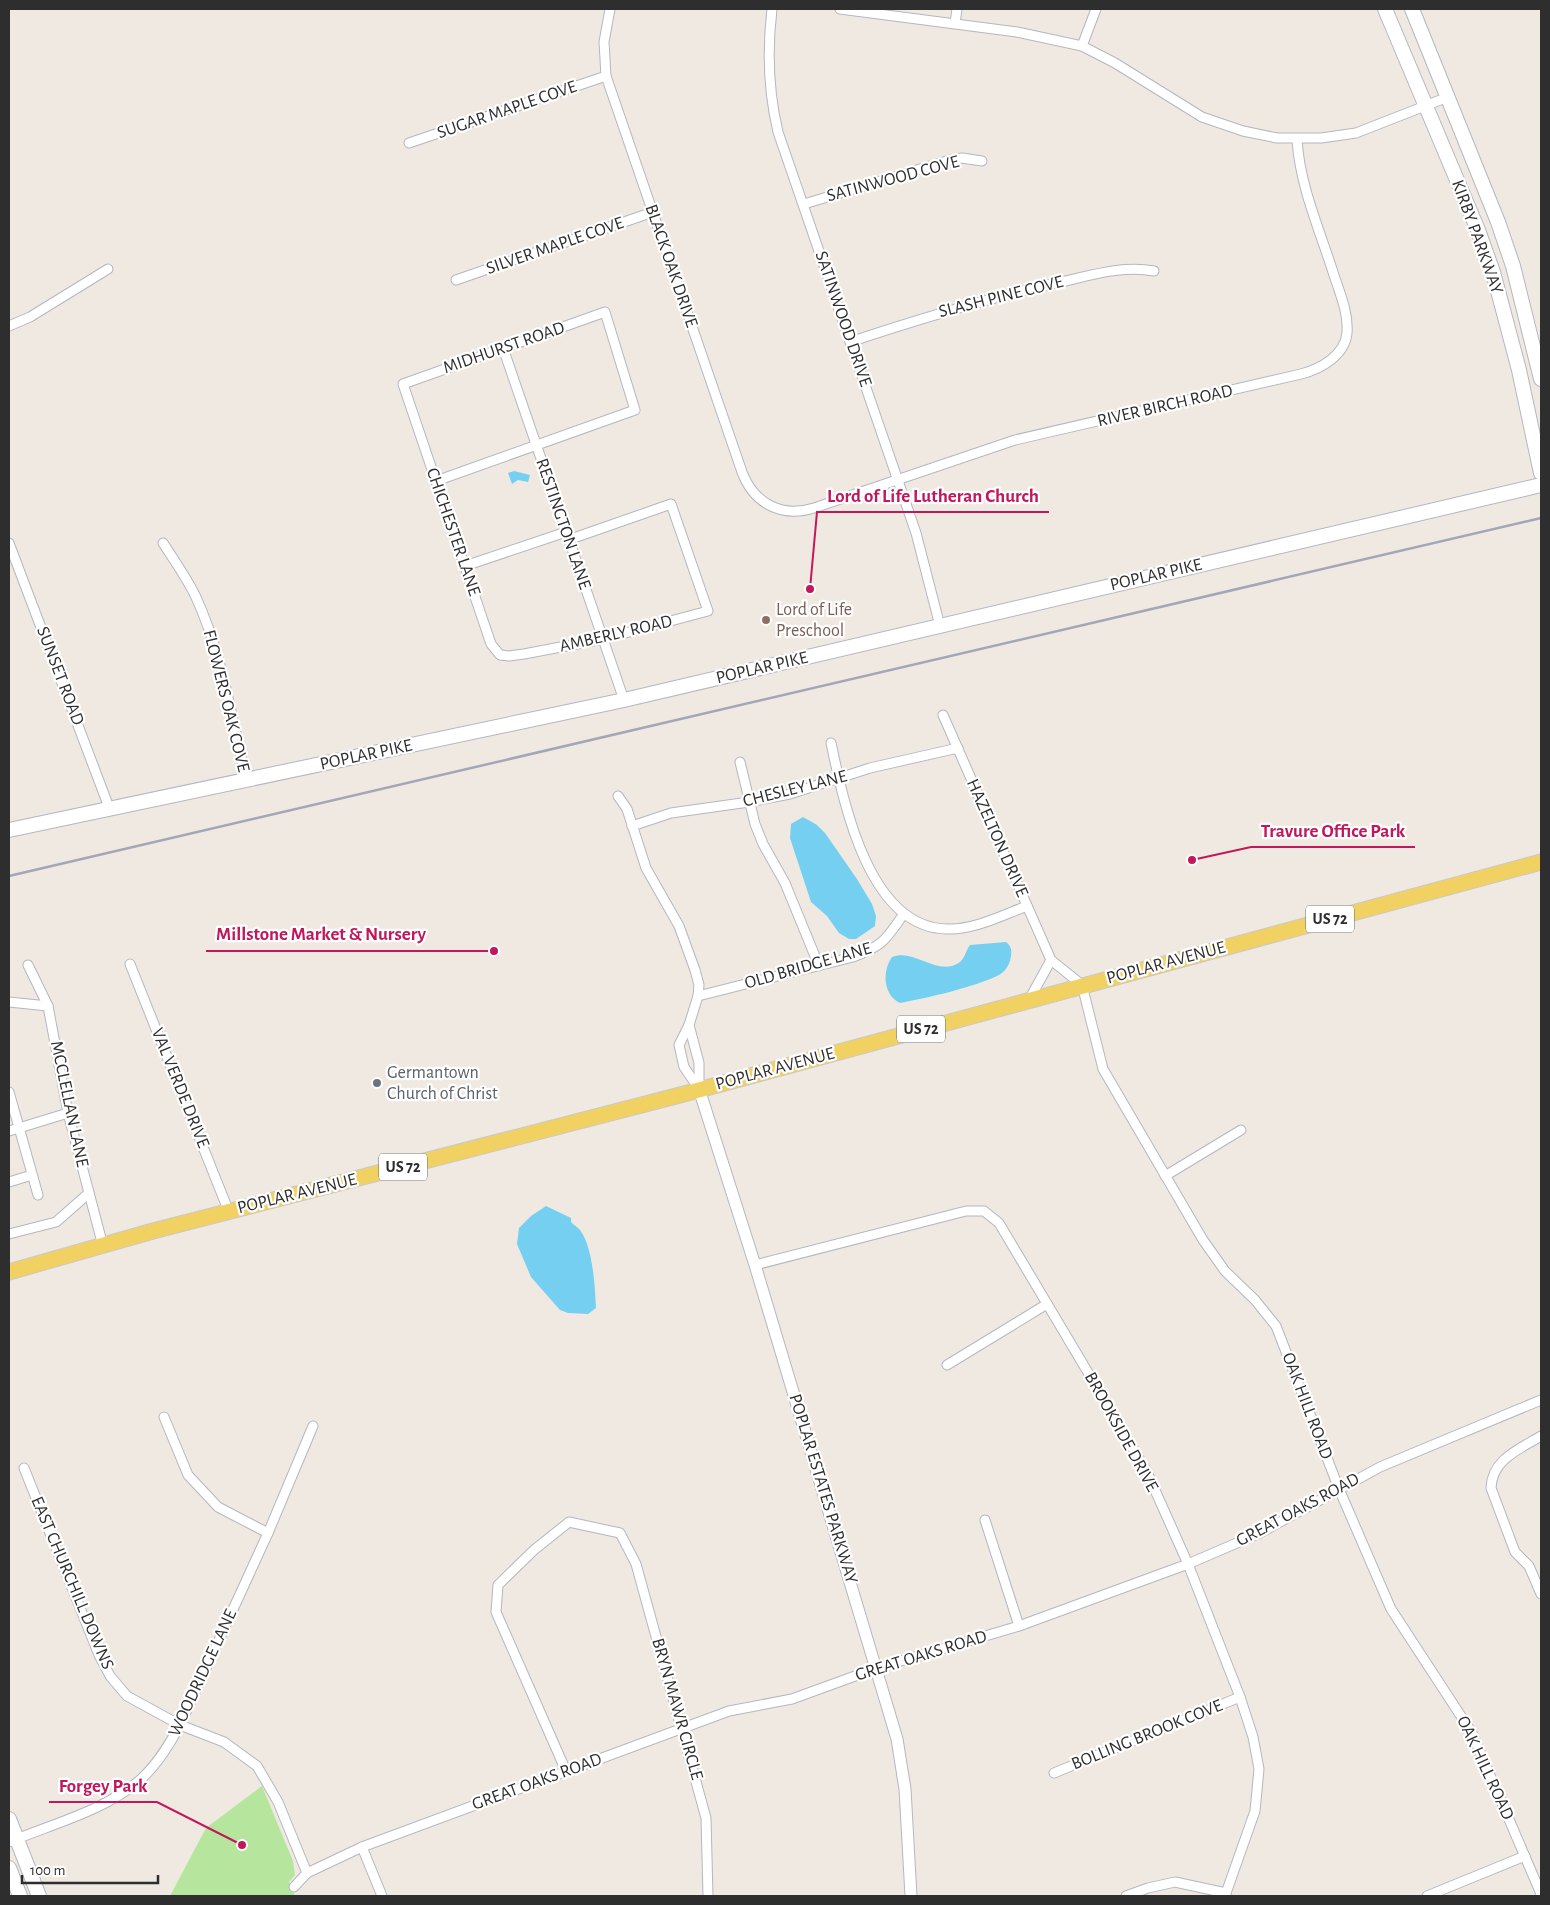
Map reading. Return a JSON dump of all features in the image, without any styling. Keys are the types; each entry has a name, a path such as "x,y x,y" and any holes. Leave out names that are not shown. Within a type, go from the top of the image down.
{"main road":[{"name":"KIRBY PARKWAY","path":"1385,9 1478,230 1493,272 1519,370 1541,473"},
{"name":"KIRBY PARKWAY","path":"1412,9 1498,222 1513,266 1541,379"},
{"name":"POPLAR PIKE","path":"9,830 624,700 1541,484"},
{"name":"POPLAR AVENUE","path":"9,1272 229,1212 699,1089 1541,862"},
{"path":"9,1819 13,1840 39,1896"},
{"path":"9,1868 20,1896"}],"street":[{"name":"BLACK OAK DRIVE","path":"610,9 604,42 606,76 744,479 757,497 774,509"},
{"name":"SATINWOOD DRIVE","path":"772,9 768,53 771,100 778,132 898,478 922,552 940,626"},
{"path":"840,9 1034,35 1082,46 1122,67 1211,122 1242,131 1297,140 1340,137 1356,133 1448,97"},
{"path":"955,23 957,9"},
{"path":"1082,46 1096,9"},
{"name":"SUGAR MAPLE COVE","path":"409,143 606,76"},
{"name":"RIVER BIRCH ROAD","path":"774,509 792,512 806,510 1002,444 1302,374 1321,367 1331,360 1344,343 1347,334 1346,319 1301,176 1297,140"},
{"name":"SATINWOOD COVE","path":"804,204 950,160 962,158 982,161"},
{"name":"SILVER MAPLE COVE","path":"456,280 653,212"},
{"name":"SLASH PINE COVE","path":"850,342 932,314 992,298 1114,270 1140,268 1154,271"},
{"path":"9,326 30,318 108,269"},
{"name":"MIDHURST ROAD","path":"403,384 605,312 635,410 536,445"},
{"name":"RESTINGTON LANE","path":"503,348 624,700"},
{"name":"CHICHESTER LANE","path":"403,384 495,650 500,655 524,654"},
{"path":"436,481 536,445"},
{"name":"AMBERLY ROAD","path":"524,654 602,639 708,611 672,504 567,536"},
{"path":"465,566 567,536"},
{"name":"SUNSET ROAD","path":"9,543 110,810"},
{"name":"FLOWERS OAK COVE","path":"163,543 194,594 210,631 220,665 246,780"},
{"name":"HAZELTON DRIVE","path":"943,715 1051,960 1082,985"},
{"path":"831,743 839,779 860,846 886,897 903,914 920,924 949,930 969,926 1027,906"},
{"name":"CHESLEY LANE","path":"632,826 671,813 790,794 870,768 958,748"},
{"path":"740,762 749,802 763,844 785,883 818,966"},
{"path":"618,796 627,809 646,868 679,926 699,984 698,996 690,1023 679,1045 684,1067 699,1089"},
{"name":"OLD BRIDGE LANE","path":"698,996 818,966 876,948 888,936 903,914"},
{"path":"1029,1000 1051,960"},
{"name":"VAL VERDE DRIVE","path":"130,964 229,1212"},
{"name":"MCCLELLAN LANE","path":"28,965 48,1006 68,1114 103,1246"},
{"name":"OAK HILL ROAD","path":"1082,985 1103,1069 1203,1240 1225,1271 1254,1300 1276,1326 1339,1489 1391,1609 1472,1733 1541,1894"},
{"path":"9,1002 48,1006"},
{"path":"690,1023 699,1063 699,1089"},
{"name":"POPLAR ESTATES PARKWAY","path":"699,1089 755,1265 897,1739 905,1789 911,1896"},
{"path":"9,1092 38,1195"},
{"path":"9,1130 68,1114"},
{"path":"1165,1176 1241,1130"},
{"path":"9,1182 32,1176"},
{"path":"9,1234 56,1222 89,1193"},
{"name":"BROOKSIDE DRIVE","path":"755,1265 966,1211 984,1211 999,1222 1146,1470 1188,1564 1240,1697 1253,1737 1259,1769 1255,1810 1225,1894"},
{"path":"947,1365 1047,1304"},
{"name":"GREAT OAKS ROAD","path":"294,1887 307,1873 362,1847 729,1711 792,1699 877,1668 1019,1626 1188,1564 1260,1533 1380,1467 1540,1403"},
{"path":"164,1416 188,1476 218,1507 268,1534"},
{"name":"WOODRIDGE LANE","path":"13,1840 118,1796 140,1780 163,1754 180,1725 268,1534 313,1426"},
{"path":"1541,1436 1503,1459 1494,1473 1491,1488 1516,1552 1529,1566 1541,1594"},
{"name":"EAST CHURCHILL DOWNS","path":"24,1468 99,1655 110,1676 127,1696 180,1725 224,1742 257,1766 278,1802 307,1873"},
{"path":"985,1520 1019,1626"},
{"name":"BRYN MAWR CIRCLE","path":"566,1771 496,1612 498,1585 534,1550 569,1522 616,1530 622,1537 636,1564 683,1728 706,1818 708,1896"},
{"name":"BOLLING BROOK COVE","path":"1054,1773 1240,1697"},
{"path":"362,1847 382,1896"},
{"path":"1428,1896 1526,1856"},
{"path":"1126,1896 1148,1888 1175,1882 1225,1894"}],"green space":[{"path":"262,1786 293,1861 295,1875 289,1882 295,1896 170,1896 206,1828"}],"water":[{"path":"514,471 530,475 528,482 518,480 512,484 508,473"},
{"path":"803,817 817,825 825,833 872,904 876,916 875,926 856,939 849,939 839,933 827,916 811,902 790,838 791,824"},
{"path":"1006,942 1009,945 1011,954 1006,969 999,975 977,984 951,992 900,1003 894,999 887,989 887,969 892,957 909,956 943,967 952,966 962,960 970,945"},
{"path":"546,1206 571,1218 571,1222 579,1229 588,1246 591,1257 596,1308 588,1314 568,1313 560,1310 531,1277 517,1244 519,1228 531,1216"}],"railway":[{"path":"9,876 1541,518"}],"place":[{"name":"Lord of Life Lutheran Church","path":"810,589"},
{"name":"Lord of Life Preschool","path":"766,620"},
{"name":"Travure Office Park","path":"1192,860"},
{"name":"Millstone Market & Nursery","path":"494,951"},
{"name":"Germantown Church of Christ","path":"377,1083"},
{"name":"Forgey Park","path":"242,1845"}]}
